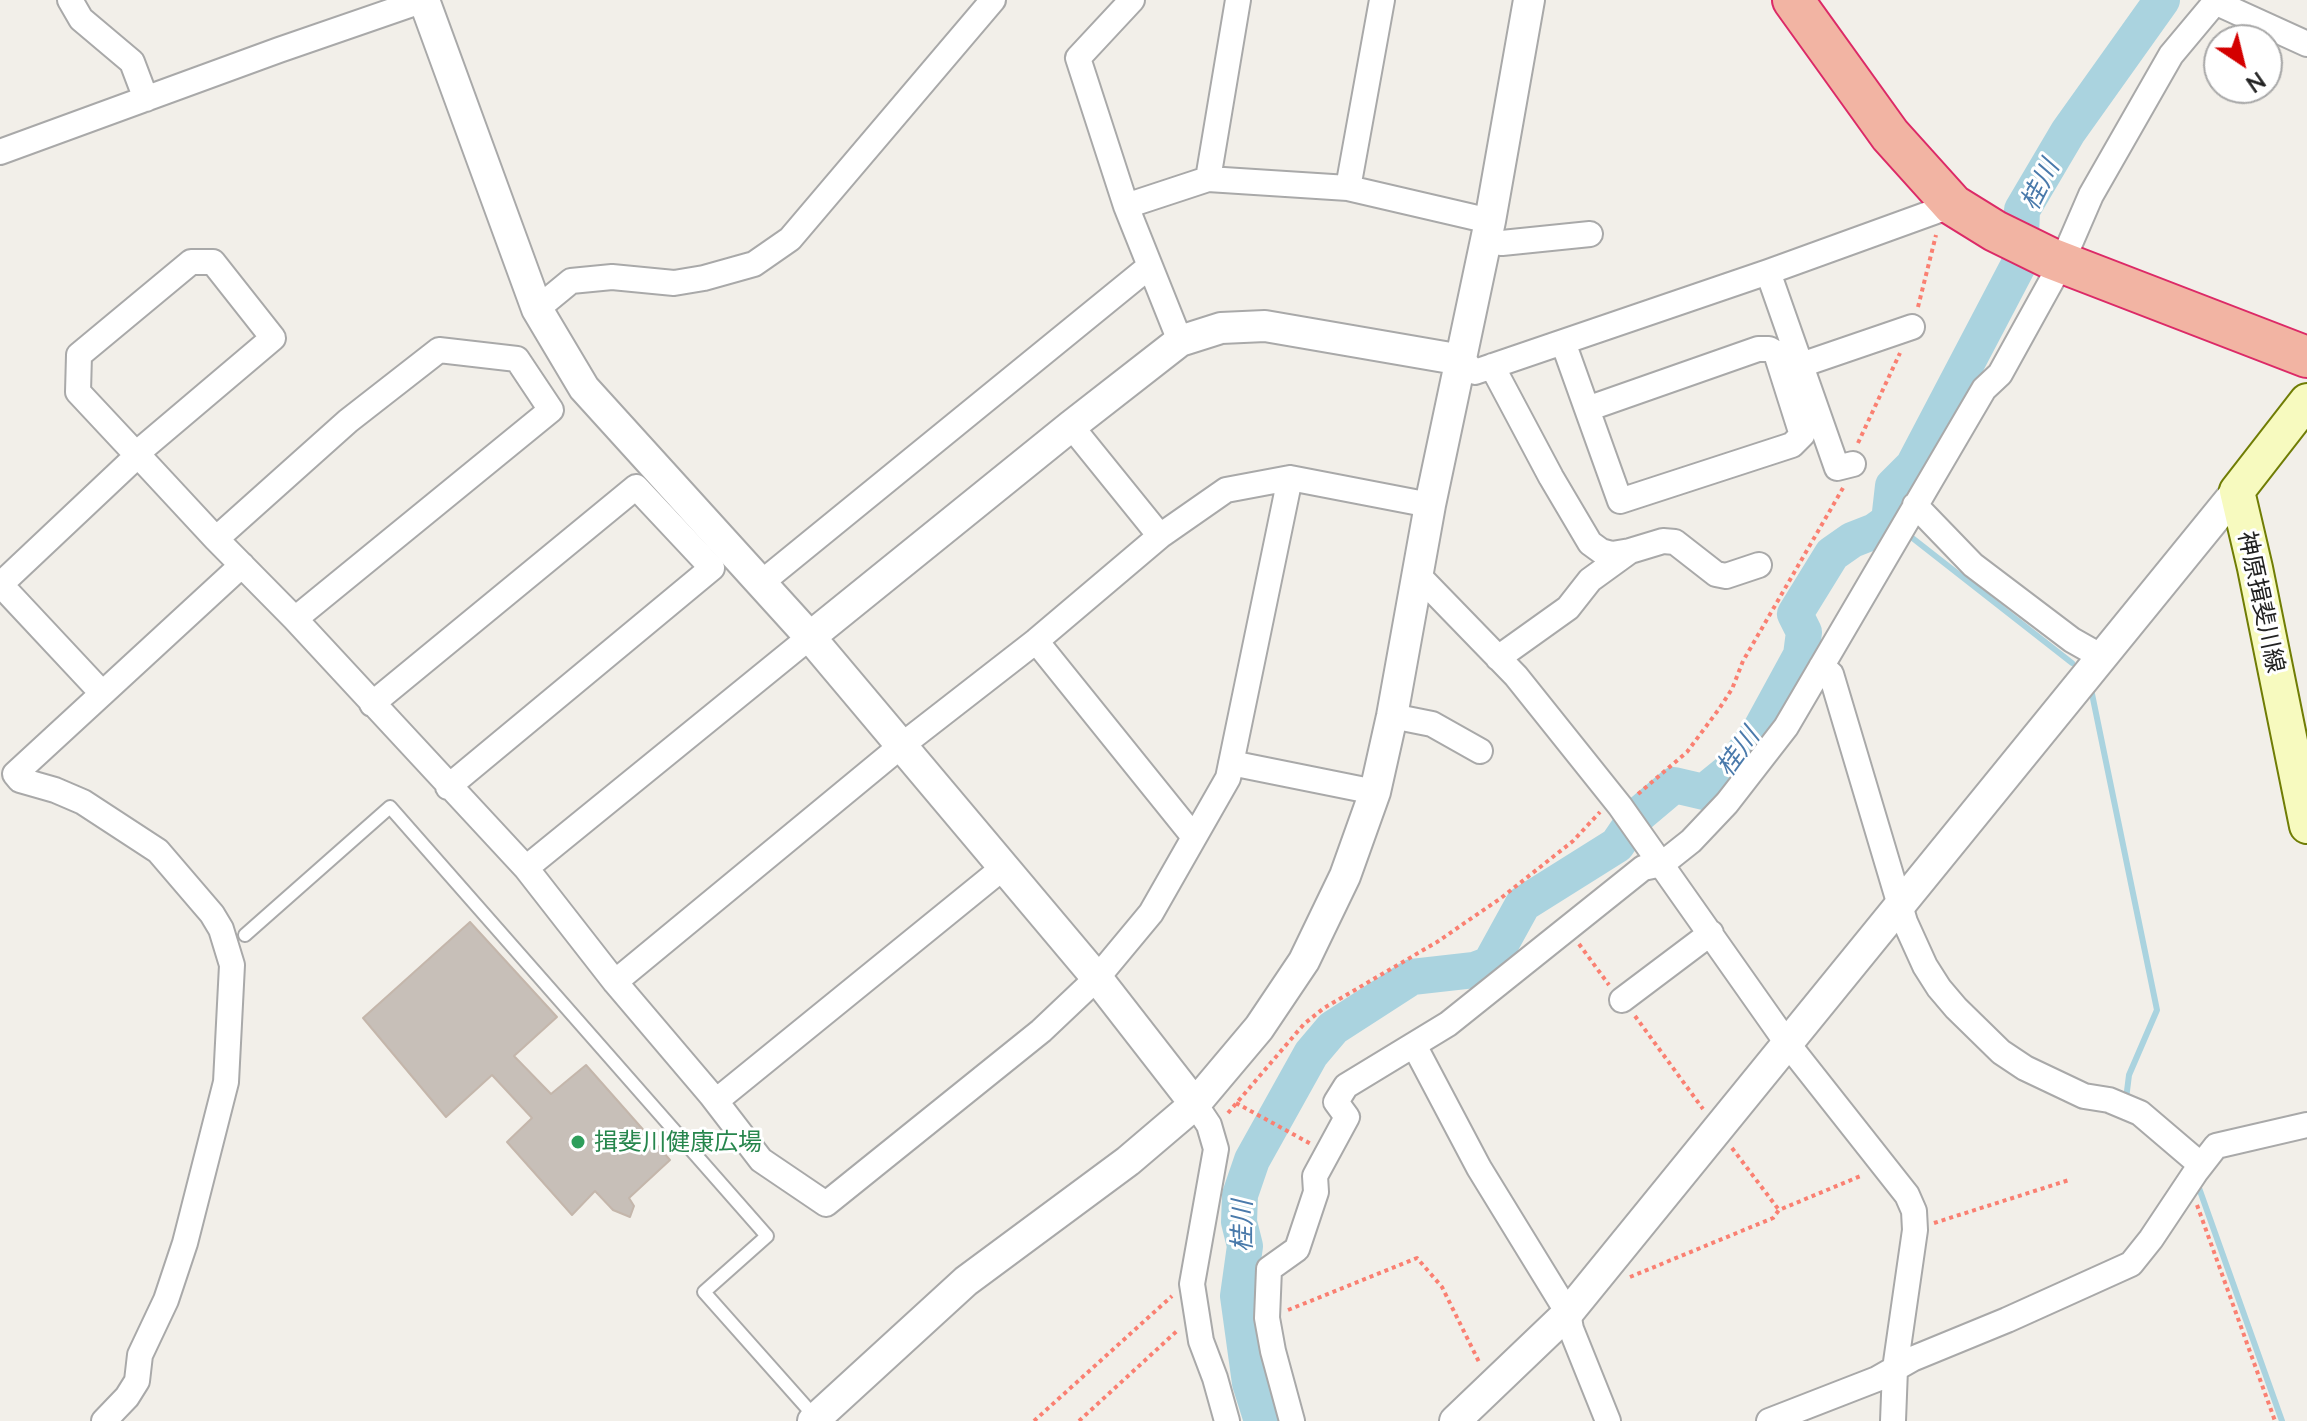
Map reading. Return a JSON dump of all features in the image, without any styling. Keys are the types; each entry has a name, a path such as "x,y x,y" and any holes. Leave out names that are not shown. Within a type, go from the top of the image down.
{"highway":[{"path":"1793,0 1890,135 1947,206 2056,260 2307,357"}],"main road":[{"path":"2237,491 2307,401"},
{"name":"神原揖斐川線","path":"2237,491 2307,826"}],"street":[{"path":"70,0 81,19 132,62 146,99"},
{"path":"0,152 424,0 537,309 584,388 810,637 1097,978 1202,1114 1216,1149 1192,1284 1201,1341 1227,1421"},
{"path":"537,309 571,281 612,277 674,283 754,264 790,239 993,0"},
{"path":"1132,0 1078,58 1126,206 1180,341"},
{"path":"1208,179 1238,0"},
{"path":"1348,188 1382,0"},
{"path":"814,1420 966,1281 1128,1161 1202,1114 1304,961 1345,876 1375,792 1430,505 1477,363 1488,231 1529,0"},
{"path":"1292,1421 1267,1318 1269,1269 1297,1249 1316,1192 1315,1176 1347,1117 1336,1102 1346,1086 1448,1024 1643,868 1691,841 1727,803 1786,727 1984,389 2000,374 2056,260 2171,55 2216,1 2307,44"},
{"path":"1126,206 1208,179 1348,188 1488,231 1502,243 1590,234"},
{"path":"526,868 1180,341 1221,328 1265,326 1477,363 1563,342 1768,272 1947,206"},
{"path":"102,693 0,584 137,455 273,338 213,262 191,262 79,355 78,392 137,455 216,539 295,619 526,868 761,1160 826,1204 1041,1031 1097,978 1151,913 1228,778 1290,478"},
{"path":"761,583 1150,266"},
{"path":"1768,272 1837,468 1853,464"},
{"path":"1801,365 1912,327"},
{"path":"1563,342 1587,409 1620,501 1792,445 1802,435 1776,353 1769,349 1758,349 1587,409"},
{"path":"216,539 348,421 439,350 517,359 551,410 295,619"},
{"path":"1477,363 1590,543 1601,551 1612,554 1663,541 1675,542 1716,574 1726,576 1759,565"},
{"path":"1071,426 1160,536"},
{"path":"615,982 901,746 1036,641 1160,536 1226,490 1290,478 1430,505"},
{"path":"372,704 636,487 712,568 448,787"},
{"path":"1455,1421 1568,1313 2237,491"},
{"path":"1915,505 1973,565 2072,640 2102,657"},
{"path":"1498,658 1568,608 1590,580 1630,551"},
{"path":"104,1421 127,1397 137,1381 140,1355 166,1300 185,1243 226,1082 232,965 221,929 212,914 158,851 83,802 20,780 15,774 242,565"},
{"path":"1416,573 1516,676 1617,802 1787,1043 1907,1195 1914,1211 1915,1230 1895,1369 1893,1421"},
{"path":"1036,641 1194,837"},
{"path":"1821,667 1831,674 1912,938 1939,988 2001,1052 2025,1068 2084,1096 2109,1100 2140,1113 2194,1175"},
{"path":"1392,716 1432,724 1480,751"},
{"path":"1231,763 1375,792"},
{"path":"716,1101 1004,867"},
{"path":"1622,1000 1711,933"},
{"path":"1414,1045 1479,1168 1568,1313 1571,1329 1608,1421"},
{"path":"1769,1421 1877,1379 1912,1359 2131,1264 2216,1146 2307,1125"}],"lane":[{"path":"245,935 390,807 767,1236 704,1292 814,1420"}],"path":[{"path":"1202,1114 1226,1115 1304,1024 1324,1008 1437,942 1501,898 1617,802 1649,786 1687,752 1732,689 1743,661 1851,476 1854,451 1912,327 1947,206"},
{"path":"1567,928 1779,1210"},
{"path":"1236,1103 1313,1145 1318,1134"},
{"path":"1587,1289 1645,1273 1773,1218 1779,1210 1882,1163"},
{"path":"2194,1175 2193,1192 2275,1421"},
{"path":"1915,1230 2069,1180"},
{"path":"1267,1318 1417,1258 1442,1287 1454,1308 1491,1388"},
{"path":"1034,1421 1181,1288 1192,1284"},
{"path":"1079,1421 1182,1326 1198,1320"}],"building":[{"path":"470,922 557,1017 514,1056 551,1094 586,1065 670,1160 629,1198 634,1206 630,1217 613,1210 595,1191 572,1215 507,1142 532,1118 492,1075 446,1117 363,1018"}],"waterway":[{"name":"桂川","path":"1262,1421 1250,1383 1238,1296 1245,1246 1239,1222 1240,1195 1252,1160 1311,1054 1333,1028 1412,977 1474,970 1490,964 1523,904 1617,845 1636,817 1674,785 1704,792 1731,770 1759,732 1801,655 1804,632 1795,614 1832,554 1889,521 1893,486 1913,466 2020,262 2022,210 2068,132 2162,0"},
{"path":"1906,533 2072,663"},
{"path":"1794,668 1808,678"},
{"path":"2091,689 2157,1010 2129,1075 2126,1099"},
{"path":"2199,1188 2282,1421"}],"place":[{"name":"揖斐川健康広場","path":"578,1142"}]}
